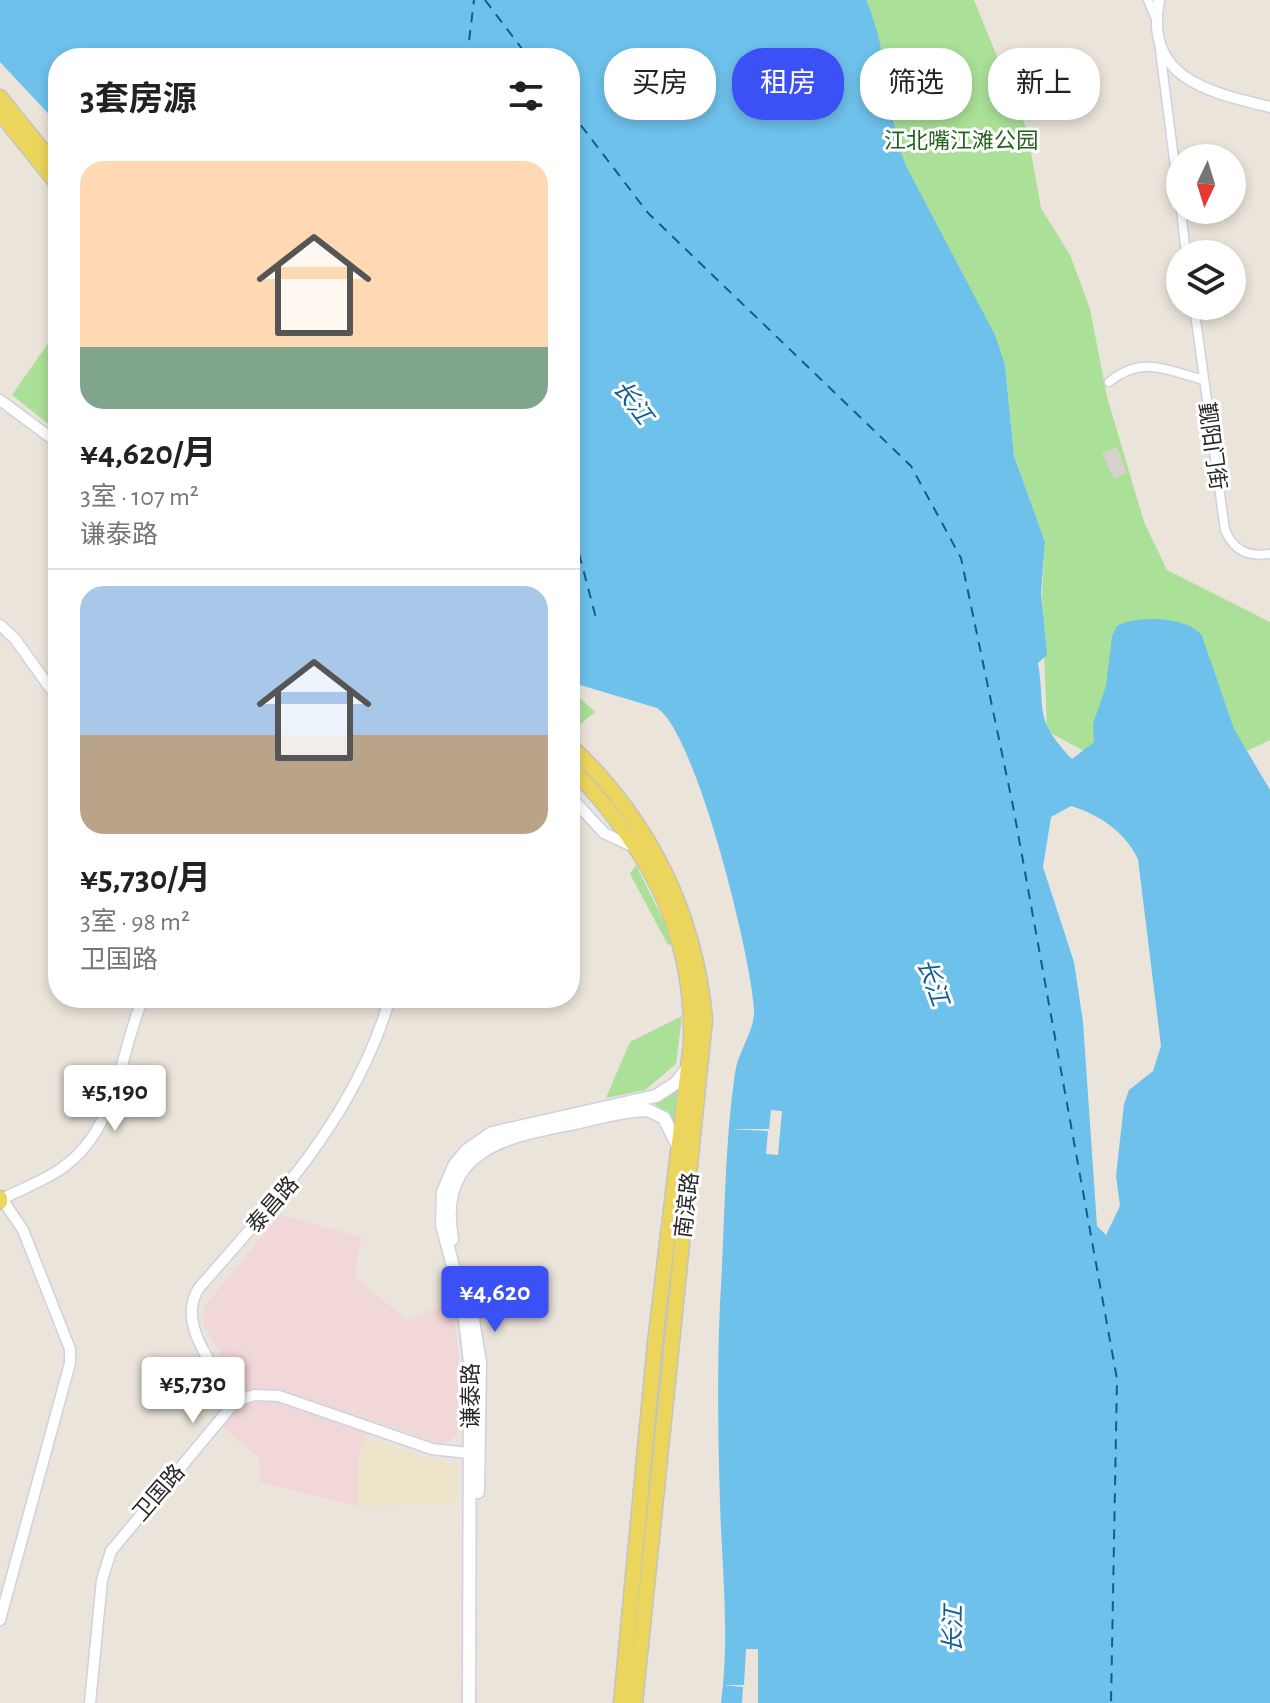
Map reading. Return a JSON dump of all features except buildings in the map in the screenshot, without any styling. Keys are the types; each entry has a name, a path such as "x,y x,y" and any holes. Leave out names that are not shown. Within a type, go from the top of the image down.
{"main road":[{"path":"0,97 48,157"},
{"path":"0,113 48,173"},
{"name":"南滨路","path":"580,755 616,793 648,838 679,902 699,968 704,1043 662,1414 635,1703"},
{"name":"南滨路","path":"580,777 618,820 638,849 667,904 683,948 691,1020 655,1343 621,1703"},
{"name":"谦泰路","path":"475,1703 474,1454 468,1333 440,1215 443,1192 454,1166 466,1151 492,1133 656,1096 676,1083 688,1067"},
{"name":"谦泰路","path":"469,1703 477,1333 450,1226 452,1193 462,1172 484,1148 510,1136 643,1110 664,1118 678,1146"},
{"path":"659,1304 670,1304 675,1297"},
{"path":"655,1343 659,1335 665,1337 660,1393 662,1414"}],"street":[{"path":"1148,0 1156,19 1172,144"},
{"path":"1156,19 1159,0"},
{"path":"1160,50 1170,64 1198,84 1270,107"},
{"name":"觐阳门街","path":"1196,320 1225,530 1236,548 1246,554 1270,554"},
{"path":"1109,382 1125,369 1148,365 1204,380"},
{"path":"0,400 48,436"},
{"path":"0,625 15,639 48,689"},
{"path":"580,807 604,833 638,849"},
{"path":"0,1620 70,1363 70,1349 23,1230 1,1200 62,1168 101,1125 110,1105 139,1008"},
{"name":"泰昌路","path":"235,1402 193,1327 191,1303 199,1288 317,1149 341,1108 386,1008"},
{"path":"235,1402 254,1395 279,1396 432,1449 474,1454"},
{"name":"卫国路","path":"90,1703 102,1580 111,1551 235,1402"}],"shaded area":[{"path":"1117,447 1127,473 1114,479 1102,453"},
{"path":"280,1215 362,1237 354,1276 408,1321 453,1299 459,1363 457,1434 448,1443 437,1443 372,1420 358,1458 358,1506 260,1482 259,1458 221,1426 246,1404 241,1386 204,1326 204,1307"},
{"path":"365,1438 458,1467 457,1503 358,1506 358,1458"}],"green space":[{"name":"江北嘴江滩公园","path":"827,0 974,0 994,48 988,48 988,120 1023,120 1027,130 1041,208 1070,255 1090,309 1107,397 1144,522 1167,570 1270,622 1270,740 1236,756 1095,757 1047,731 1042,594 1045,542 1014,456 1005,365 986,345 882,120 972,120 972,48 860,48 860,72"},
{"path":"48,343 48,424 12,395"},
{"path":"580,698 595,712 580,724"},
{"path":"636,865 674,942 668,945 630,874"},
{"path":"682,1016 676,1064 645,1090 606,1098 630,1042"},
{"path":"677,1089 674,1122 652,1101 666,1098"}],"water":[{"name":"长江","path":"0,0 866,0 880,48 860,48 860,120 893,120 906,166 995,335 1005,365 1014,456 1045,542 1041,593 1047,655 1038,663 1043,714 1051,734 1072,759 1094,742 1093,724 1106,686 1112,636 1117,626 1149,619 1186,624 1202,636 1234,729 1270,790 1270,1703 721,1703 725,1628 718,1378 725,1188 735,1073 752,1026 754,1010 733,898 719,849 688,758 672,726 657,708 580,685 580,48 48,48 48,113 0,62","holes":["1071,806 1101,819 1118,832 1138,859 1161,1046 1153,1071 1129,1090 1124,1104 1116,1176 1120,1206 1106,1235 1097,1226 1083,1022 1074,962 1043,867 1051,817"]}],"pier":[{"path":"771,1110 782,1111 778,1155 766,1154 768,1131 730,1129 769,1129"},
{"path":"746,1649 758,1649 758,1703 742,1703 743,1687 723,1685 744,1685"}],"ferry route":[{"path":"468,48 474,0"},
{"path":"485,0 521,48"},
{"path":"580,124 648,213 911,466 961,558 1013,806 1117,1379 1111,1703"},
{"path":"580,557 597,622"}]}
